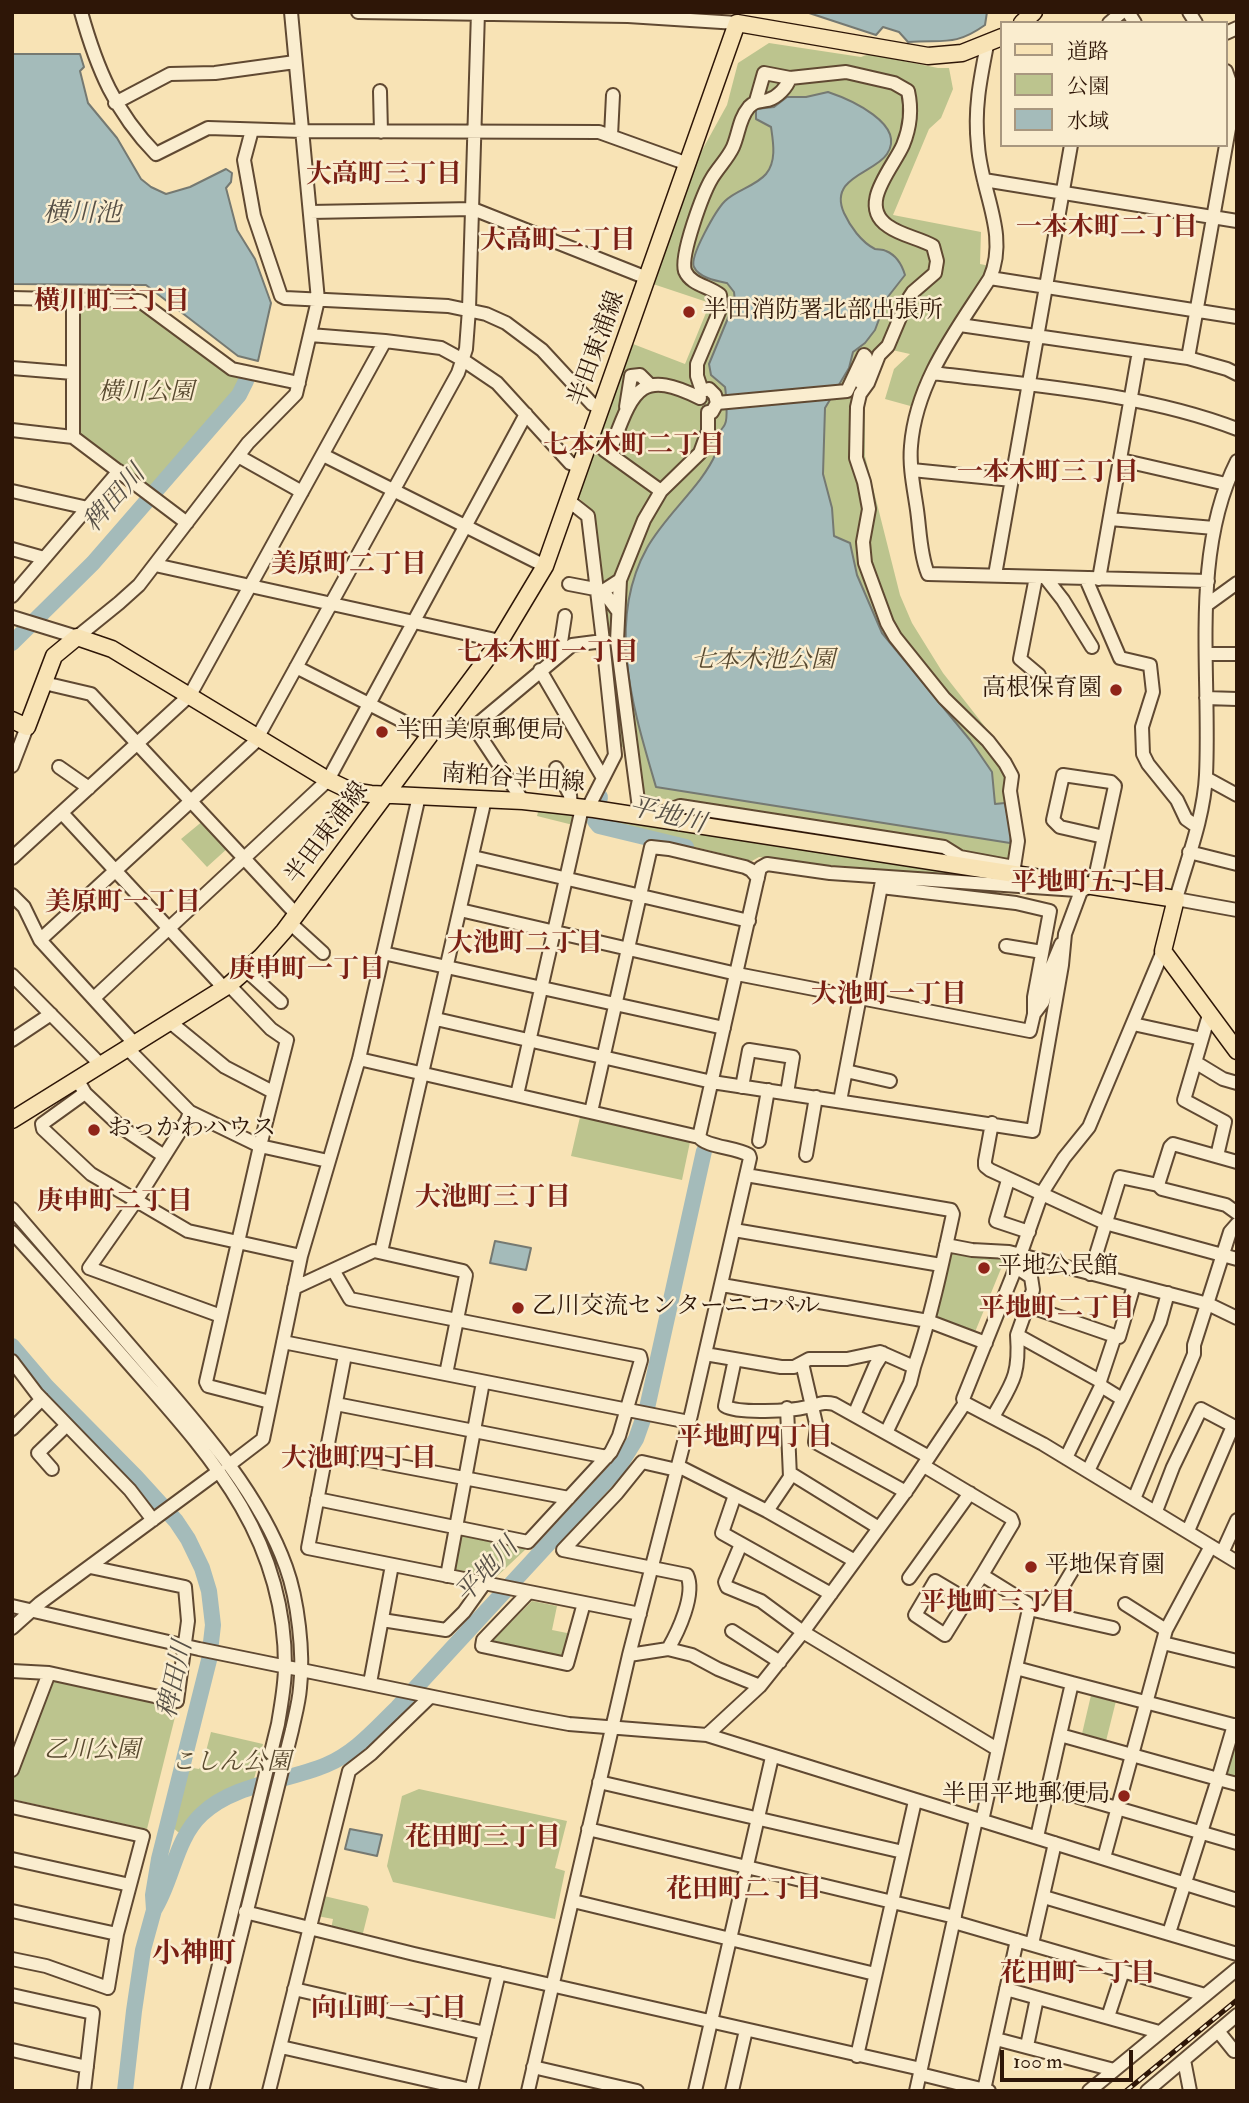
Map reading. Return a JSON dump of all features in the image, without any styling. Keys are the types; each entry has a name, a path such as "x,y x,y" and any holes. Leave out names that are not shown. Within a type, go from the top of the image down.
{"main road":[{"path":"737,23 928,56 962,53 995,41"},
{"name":"半田東浦線","path":"12,1120 81,1086 100,1064 247,971 293,918 500,641 545,566 737,23"},
{"path":"20,723 44,683 54,656 77,637"},
{"name":"南粕谷半田線","path":"77,637 112,649 328,780 351,791 523,801 587,808 877,852 1087,888 1176,899"},
{"path":"1176,899 1163,951 1237,1051"}],"street":[{"path":"81,12 98,67 115,103 142,140 156,154 208,128 381,132 598,132 688,164"},
{"path":"18,619 77,637 119,604 155,565 238,456 296,394 318,300 291,12"},
{"path":"358,12 628,14 737,23"},
{"path":"40,940 258,737 463,360 469,309 478,14"},
{"path":"995,41 976,106 978,149 998,244 996,264 932,373 922,395 911,446 912,470 928,574 1209,581"},
{"path":"115,103 170,74 215,73 295,62"},
{"path":"756,101 763,71 790,78 846,72 903,86 908,91 911,102 908,127 903,145 877,192 876,209 886,225 933,246 937,261 935,273 913,292 907,302 888,346 879,355 869,383 860,393"},
{"path":"1228,77 1232,88 1231,123"},
{"path":"604,445 626,407 650,385 662,383 704,393 718,390 718,405 700,453 661,491 644,520 620,580 617,641 639,808 661,813 680,806 944,847 960,857 1014,867 1018,841 1010,790 1012,776 988,741 944,698 895,637 887,623 865,563 863,542 869,509 856,458 857,407 866,357 864,355 846,391 718,405 700,404 704,393 697,376 697,364 721,304 720,295 688,276 685,270 685,253 702,199 733,148 740,122 747,109 756,101 773,98 787,86 790,78"},
{"path":"381,132 382,91"},
{"path":"611,136 614,95"},
{"path":"252,130 244,160 254,216 281,296 469,309 486,314 523,335 542,350 592,404 601,407"},
{"path":"995,575 1071,147"},
{"path":"1188,358 1226,147"},
{"path":"984,180 1237,221"},
{"path":"310,212 473,209 648,278"},
{"path":"990,278 1237,317"},
{"path":"12,298 141,301 232,369 299,383"},
{"path":"73,301 73,437"},
{"path":"960,325 1188,358 1237,374"},
{"path":"310,335 436,347 463,360 497,383 570,463 580,467"},
{"path":"12,858 190,695 385,341"},
{"path":"1139,351 1110,519 1092,579 1120,658 1150,665 1153,692 1142,727 1143,754 1177,800 1186,820 1196,826"},
{"path":"12,368 73,373"},
{"path":"626,407 627,371 640,375 650,385"},
{"path":"932,373 1132,401 1209,418 1237,429"},
{"path":"94,998 328,780 526,414"},
{"path":"12,430 73,437 187,523"},
{"path":"600,430 604,445 661,491"},
{"path":"323,455 545,566"},
{"path":"238,456 302,492"},
{"path":"1121,460 1226,484"},
{"path":"1237,461 1226,484 1214,528 1208,604 1206,778 1176,899 1237,910"},
{"path":"912,470 1012,480"},
{"path":"12,596 120,471"},
{"path":"12,491 88,508"},
{"path":"517,1095 566,878 587,808 614,755 599,590 588,516 569,501"},
{"path":"1110,519 1214,528"},
{"path":"12,549 44,558"},
{"path":"155,565 500,641"},
{"path":"1041,577 1063,600 1092,647"},
{"path":"1039,676 1020,659 1041,577"},
{"path":"569,584 599,590 620,580"},
{"path":"1208,604 1237,583"},
{"path":"599,590 617,611"},
{"path":"559,655 565,616"},
{"path":"44,627 55,641 54,656"},
{"path":"523,801 474,727 572,645 603,641"},
{"path":"1207,654 1237,654"},
{"path":"296,667 430,736"},
{"path":"540,670 603,778"},
{"path":"44,683 91,694 244,858 323,953"},
{"path":"1206,698 1237,699"},
{"path":"12,766 20,723"},
{"path":"59,767 89,788"},
{"path":"556,768 570,795 587,808"},
{"path":"1034,1014 1043,1002 1051,968 1087,888 1104,837 1115,786 1111,782 1063,775 1053,820 1060,827 1104,837"},
{"path":"1206,778 1237,795"},
{"path":"12,1628 30,1611 263,1439 301,1256 359,1059 419,796"},
{"path":"381,1252 485,799"},
{"path":"62,813 168,928 271,1029 287,1040 206,1382 208,1386 270,1402"},
{"path":"460,910 554,932 629,949 737,974 1030,1031 1050,911 882,882 751,870 655,845 651,847 629,949 591,1112"},
{"path":"1189,852 1237,864"},
{"path":"473,857 749,921"},
{"path":"699,1138 762,870"},
{"path":"882,882 1087,888"},
{"path":"840,1101 882,882"},
{"path":"12,895 24,907 40,940 94,998 131,1046 190,1112 260,1146 328,1161"},
{"path":"436,1019 712,1082 1033,1131 1065,934"},
{"path":"1006,946 1042,952"},
{"path":"1163,951 1089,1128 1063,1158 1042,1193 1019,1261 963,1398 965,1403 1066,1458 1237,1562"},
{"path":"383,953 724,1028"},
{"path":"247,971 281,1002"},
{"path":"12,975 100,1064"},
{"path":"12,1040 51,1014"},
{"path":"1209,1015 1184,1100 1225,1122 1217,1156"},
{"path":"170,1022 225,1067 273,1092"},
{"path":"1133,1024 1202,1040"},
{"path":"742,1087 749,1050 793,1057 787,1093"},
{"path":"359,1059 699,1138 703,1142 737,1148 749,1155 747,1175 722,1285 678,1468 628,1654 528,2091"},
{"path":"1195,1062 1223,1079 1237,1083"},
{"path":"846,1071 890,1082"},
{"path":"164,1156 121,1127 81,1086 42,1124 43,1129 91,1174 188,1231 301,1256"},
{"path":"759,1141 768,1090"},
{"path":"806,1155 816,1097"},
{"path":"190,1112 187,1121 136,1201 89,1268 220,1316"},
{"path":"992,1123 985,1166 1008,1180 1105,1223 1237,1259"},
{"path":"1158,1185 1173,1144 1237,1162"},
{"path":"747,1175 951,1210 953,1214 928,1321 909,1382 886,1433"},
{"path":"1090,1274 1120,1177 1226,1205 1237,1213"},
{"path":"1008,1180 996,1221 1029,1232"},
{"path":"12,1209 189,1414 224,1468 250,1519 272,1574 283,1622 285,1666 278,1724 188,2091"},
{"path":"1134,1499 1194,1354 1194,1345 1223,1254 1230,1233 1237,1224"},
{"path":"734,1230 941,1265"},
{"path":"12,1232 224,1468 259,1511 287,1569 298,1621 300,1688 284,1768 245,1912 206,2090"},
{"path":"946,1245 1009,1252 1031,1277 1033,1290 1017,1335 1016,1376 993,1417"},
{"path":"294,1288 374,1251 463,1271 466,1275 446,1374"},
{"path":"1019,1261 1090,1274 1168,1293 1208,1304 1237,1318"},
{"path":"317,1499 528,1542 607,1457 630,1410 641,1360 639,1356 350,1299 333,1270"},
{"path":"722,1285 928,1321 985,1343"},
{"path":"1028,1307 1119,1337 1134,1285"},
{"path":"1088,1471 1160,1322 1168,1293"},
{"path":"1017,1335 1100,1383 1122,1399"},
{"path":"1066,1458 1100,1383 1115,1336"},
{"path":"283,1342 689,1422"},
{"path":"705,1354 794,1367 809,1359 847,1359 883,1353 914,1367"},
{"path":"854,1415 883,1353"},
{"path":"345,1355 308,1548 640,1614"},
{"path":"735,1359 726,1405 728,1408 746,1412 825,1402 834,1404 886,1433 1013,1520 982,1575 967,1600 945,1635 915,1615 935,1581 967,1600"},
{"path":"12,1361 42,1399 155,1519"},
{"path":"802,1363 817,1428 815,1442 906,1492"},
{"path":"447,1576 484,1382"},
{"path":"12,1429 42,1399"},
{"path":"707,1735 760,1686 803,1632 906,1492 965,1403"},
{"path":"336,1404 607,1457"},
{"path":"767,1511 789,1480 787,1408"},
{"path":"1156,1511 1200,1409 1235,1427 1188,1531"},
{"path":"52,1469 38,1453 67,1425"},
{"path":"327,1452 569,1498"},
{"path":"668,1649 684,1615 690,1581 687,1575 563,1550 617,1493 642,1462 678,1468 767,1511 855,1561"},
{"path":"790,1474 879,1528"},
{"path":"909,1578 970,1493"},
{"path":"735,1495 722,1533 831,1594"},
{"path":"1104,1858 1165,1636 1237,1520"},
{"path":"741,1544 725,1585 761,1601 803,1632 997,1749"},
{"path":"1047,1613 1078,1561"},
{"path":"370,1683 392,1565"},
{"path":"12,1671 49,1673 177,1700 192,1647 185,1587 90,1567"},
{"path":"916,2091 954,1919 1029,1609 1027,1603 982,1575"},
{"path":"383,1620 446,1630 489,1585"},
{"path":"523,1592 483,1640 482,1646 567,1664 584,1603"},
{"path":"1125,1604 1165,1636 1237,1661"},
{"path":"12,1606 231,1656 300,1668 543,1720 707,1735 1237,1900"},
{"path":"1029,1609 1113,1628"},
{"path":"733,1631 779,1661"},
{"path":"628,1654 668,1649 692,1655 760,1686"},
{"path":"1016,1668 1236,1725 1169,1933"},
{"path":"12,1770 49,1673"},
{"path":"1037,1837 1072,1683"},
{"path":"269,2091 349,1771 371,1754 425,1696"},
{"path":"1060,1735 1237,1784"},
{"path":"695,2091 772,1757"},
{"path":"599,1782 903,1852"},
{"path":"1048,1788 1237,1843"},
{"path":"857,2056 915,1801"},
{"path":"12,1807 143,1836 117,1934 108,1988 46,1966 12,1959"},
{"path":"588,1829 892,1902 1205,1995"},
{"path":"1032,1944 1055,1843"},
{"path":"12,1859 130,1885"},
{"path":"1044,1897 1237,1954"},
{"path":"573,1901 876,1974"},
{"path":"12,1911 117,1934"},
{"path":"245,1912 857,2056 987,2090 1017,1940"},
{"path":"1089,2091 1237,1969"},
{"path":"1108,2017 1123,1972"},
{"path":"281,2047 471,2091 499,1973"},
{"path":"294,1989 485,2033"},
{"path":"1006,1989 1159,2032"},
{"path":"12,1995 93,2013 84,2091"},
{"path":"1027,2046 1037,1998"},
{"path":"1147,2091 1237,2015"},
{"path":"732,2091 746,2030"},
{"path":"1218,2031 1234,2051"},
{"path":"996,2039 1114,2070"},
{"path":"12,2050 87,2067"},
{"path":"1184,2060 1190,2091"},
{"path":"533,2067 637,2091"}],"green space":[{"name":"七本木池公園","path":"769,43 861,57 869,54 949,68 953,89 941,118 929,129 893,215 981,232 980,264 990,266 936,352 914,407 885,399 894,369 910,354 892,350 883,359 865,403 865,456 900,595 912,623 943,673 993,737 1018,776 1014,799 1019,866 961,855 945,845 635,794 628,748 621,747 592,511 578,497 633,344 685,364 710,303 653,284 695,163 727,105 738,63"},
{"name":"横川公園","path":"82,304 136,305 244,376 225,407 154,490 80,434 78,308"},
{"path":"539,808 573,813 573,825 537,816"},
{"path":"679,809 943,850 954,858 665,813"},
{"path":"600,814 1051,885 893,873 759,857 752,861 602,824"},
{"path":"204,820 229,847 207,867 181,839"},
{"path":"580,1117 690,1142 682,1180 571,1156"},
{"path":"949,1248 1007,1254 975,1332 936,1318"},
{"path":"465,1533 527,1548 492,1581 456,1573 454,1571 462,1535"},
{"path":"532,1601 557,1606 552,1630 572,1634 563,1660 492,1643"},
{"name":"乙川公園","path":"58,1680 178,1705 147,1829 12,1799 12,1783 49,1685"},
{"path":"1092,1691 1117,1697 1105,1745 1081,1738"},
{"name":"こしん公園","path":"211,1732 263,1744 253,1783 223,1797 197,1814 184,1832 178,1832 172,1827 187,1767 199,1769"},
{"path":"1237,1733 1237,1781 1223,1774"},
{"path":"419,1789 567,1821 555,1868 565,1871 555,1919 393,1882 387,1866 402,1796"},
{"path":"324,1896 367,1906 369,1909 363,1933 359,1935 331,1929 333,1919 317,1916 321,1898"}],"water":[{"path":"806,12 987,12 985,25 965,37 948,41 908,42 899,32 883,27 876,35"},
{"name":"横川池","path":"12,54 80,54 84,67 80,71 88,103 117,138 141,179 151,187 166,194 190,187 226,169 232,173 231,182 226,188 237,230 255,259 271,303 258,361 238,356 146,285 12,284"},
{"name":"七本木池公園","path":"828,92 873,114 889,133 891,143 887,154 847,184 842,191 841,201 844,213 856,233 875,249 885,250 893,255 905,275 887,298 875,330 865,343 853,352 849,368 825,408 823,474 832,508 834,536 850,543 857,575 882,633 970,740 992,772 995,804 1005,803 1011,834 1010,843 656,787 639,728 632,698 626,637 628,606 634,577 647,548 663,524 710,465 726,421 725,387 711,375 709,364 735,301 734,292 727,283 696,271 695,254 710,223 725,201 757,182 766,174 772,163 771,127 756,119 756,109 774,107 787,97 806,97"},
{"path":"495,1241 531,1248 526,1270 490,1263"},
{"path":"350,1829 382,1835 377,1856 345,1849"}],"waterway":[{"name":"稗田川","path":"12,643 93,563 239,395 246,381"},
{"name":"平地川","path":"600,797 595,821 599,826 686,847"},
{"name":"平地川","path":"154,1910 180,1847 202,1814 215,1804 245,1789 311,1771 336,1760 355,1747 397,1708 618,1468 636,1439 647,1408 704,1151"},
{"name":"稗田川","path":"12,1346 47,1387 176,1521 202,1568 209,1591 213,1625 209,1660 159,1859 153,1895 154,1910 143,1950 134,2011 125,2091"}],"railway":[{"path":"1126,2091 1237,2000"}],"place":[{"name":"半田消防署北部出張所","path":"689,312"},
{"name":"高根保育園","path":"1116,690"},
{"name":"半田美原郵便局","path":"382,732"},
{"name":"おっかわハウス","path":"94,1130"},
{"name":"平地公民館","path":"984,1268"},
{"name":"乙川交流センターニコパル","path":"518,1308"},
{"name":"平地保育園","path":"1031,1567"},
{"name":"半田平地郵便局","path":"1124,1796"}],"district":[{"name":"大高町三丁目","path":"384,176"},
{"name":"一本木町二丁目","path":"1107,229"},
{"name":"大高町二丁目","path":"558,242"},
{"name":"横川町三丁目","path":"112,303"},
{"name":"七本木町二丁目","path":"634,447"},
{"name":"一本木町三丁目","path":"1048,474"},
{"name":"美原町二丁目","path":"349,566"},
{"name":"七本木町一丁目","path":"548,654"},
{"name":"平地町五丁目","path":"1089,884"},
{"name":"美原町一丁目","path":"123,904"},
{"name":"大池町二丁目","path":"525,945"},
{"name":"庚申町一丁目","path":"307,971"},
{"name":"大池町一丁目","path":"889,996"},
{"name":"大池町三丁目","path":"493,1199"},
{"name":"庚申町二丁目","path":"115,1203"},
{"name":"平地町二丁目","path":"1057,1310"},
{"name":"平地町四丁目","path":"755,1439"},
{"name":"大池町四丁目","path":"359,1460"},
{"name":"平地町三丁目","path":"998,1604"},
{"name":"花田町三丁目","path":"483,1839"},
{"name":"花田町二丁目","path":"744,1891"},
{"name":"小神町","path":"194,1956"},
{"name":"花田町一丁目","path":"1078,1975"},
{"name":"向山町一丁目","path":"389,2010"}]}
